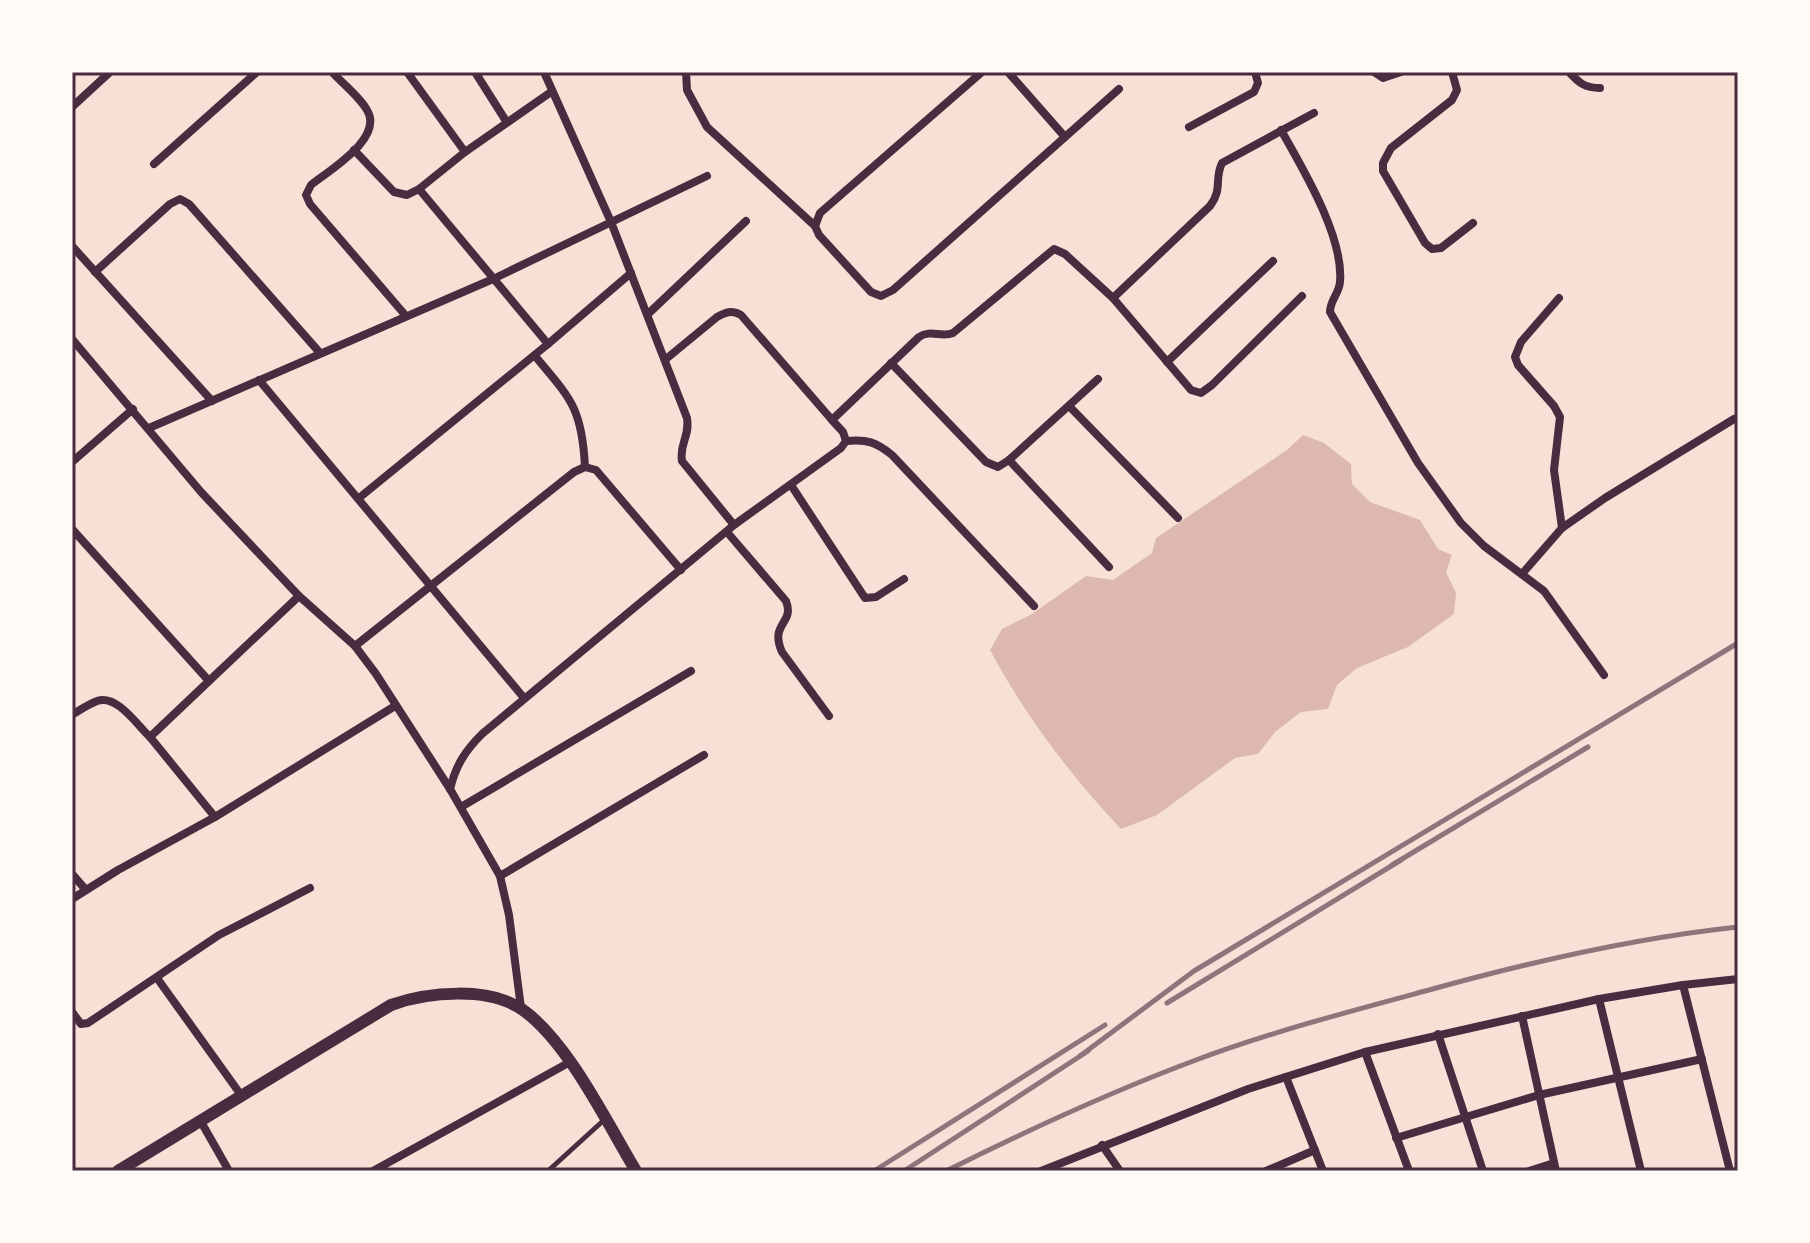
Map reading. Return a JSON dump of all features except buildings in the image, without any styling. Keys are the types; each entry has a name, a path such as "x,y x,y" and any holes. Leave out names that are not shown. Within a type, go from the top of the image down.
{"street":[{"path":"72,107 110,72"},
{"path":"154,164 257,72"},
{"path":"332,72 366,108 372,123 368,135 311,185 306,195 310,204 406,316"},
{"path":"407,72 465,152"},
{"path":"475,72 506,121"},
{"path":"544,72 611,222 687,418 689,431 681,452 682,461 734,525"},
{"path":"686,72 687,90 707,127 815,226 819,235 871,292 881,296 893,290 1119,89"},
{"path":"815,226 820,213 982,72"},
{"path":"1008,72 1065,137"},
{"path":"1189,127 1254,92 1258,83 1255,72"},
{"path":"1374,72 1383,78 1401,72"},
{"path":"1452,72 1457,90 1452,100 1391,148 1386,154 1383,171 1425,243 1432,249 1441,248 1473,223"},
{"path":"1569,72 1579,83 1589,88 1600,88"},
{"path":"354,150 394,192 407,195 506,121 551,92"},
{"path":"1113,298 1210,206 1219,193 1222,163 1314,113"},
{"path":"1281,130 1316,194 1334,244 1340,283 1330,306 1334,319 1418,463 1461,523 1484,546 1544,591 1604,675"},
{"path":"149,428 493,279 707,176"},
{"path":"419,189 548,344"},
{"path":"95,272 170,204 180,199 189,204 320,353"},
{"path":"648,314 746,221"},
{"path":"72,246 212,401"},
{"path":"832,420 925,333 945,336 953,333 1050,250 1057,249 1065,254 1113,298 1191,390 1201,393 1302,296"},
{"path":"1167,362 1273,261"},
{"path":"359,498 535,356 631,273"},
{"path":"1559,298 1521,342 1515,357 1560,417 1554,470 1562,528"},
{"path":"666,359 717,317 726,312 741,315 843,432 846,441"},
{"path":"72,339 201,492 299,596 355,646 450,789 500,876 509,915 521,1008"},
{"path":"535,356 565,391 579,414 585,467"},
{"path":"891,363 986,462 998,467 1098,379"},
{"path":"259,380 524,698"},
{"path":"1069,406 1178,518"},
{"path":"72,462 133,409"},
{"path":"1522,574 1562,528 1734,419"},
{"path":"450,789 455,768 465,751 524,698 734,525 846,441 863,439 876,442 892,455 1034,606"},
{"path":"1009,460 1109,567"},
{"path":"355,646 574,472 585,467 596,470 681,570"},
{"path":"791,485 865,598 876,597 904,579"},
{"path":"72,529 209,681"},
{"path":"727,532 786,601 789,609 777,632 777,641 829,716"},
{"path":"150,737 299,596"},
{"path":"461,807 691,671"},
{"path":"72,714 107,699 117,705 150,737 215,817"},
{"path":"72,899 215,817 395,706"},
{"path":"500,876 704,755"},
{"path":"72,874 86,890"},
{"path":"72,1012 81,1024 88,1023 219,935 310,888"},
{"path":"157,978 241,1095"},
{"path":"1041,1171 1248,1089 1365,1052 1599,999 1738,979"},
{"path":"1683,985 1730,1171"},
{"path":"118,1171 391,1005 418,996 445,993 492,998 521,1008 547,1032 570,1062 636,1171"},
{"path":"1599,999 1641,1171"},
{"path":"1522,1016 1555,1167 1529,1171"},
{"path":"1438,1034 1483,1171"},
{"path":"1365,1052 1409,1171"},
{"path":"1396,1138 1539,1095 1702,1059"},
{"path":"373,1171 570,1062"},
{"path":"1286,1077 1323,1171"},
{"path":"200,1120 229,1171"},
{"path":"1102,1145 1120,1171"},
{"path":"1266,1171 1315,1150"}],"lane":[{"path":"548,1171 605,1120"}],"shaded area":[{"path":"1303,435 1324,443 1351,464 1352,484 1370,502 1420,520 1438,549 1452,555 1446,572 1456,593 1454,614 1408,647 1357,668 1337,685 1328,709 1301,712 1275,732 1258,754 1235,758 1157,815 1121,829 1050,744 990,650 1002,629 1032,614 1086,576 1113,580 1152,553 1156,538 1287,450"}],"railway":[{"path":"1080,1056 1194,971 1738,643"},
{"path":"1392,865 1588,747"},
{"path":"1167,1003 1401,860"},
{"path":"946,1171 1132,1085 1282,1031 1543,961 1621,944 1738,927"},
{"path":"874,1171 1105,1025"},
{"path":"904,1171 1088,1051"}]}
